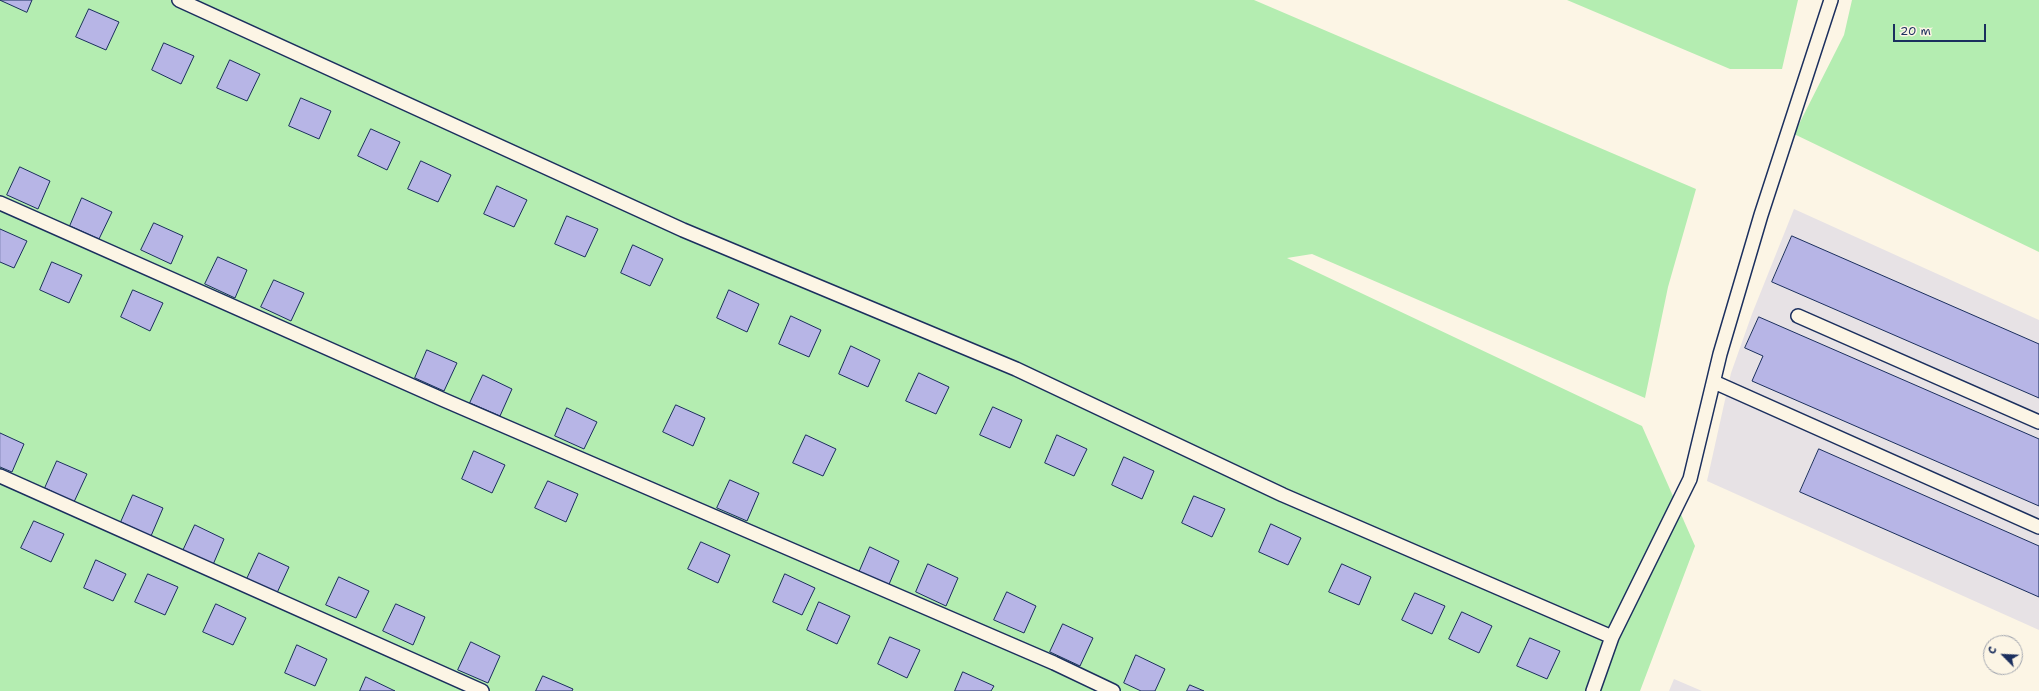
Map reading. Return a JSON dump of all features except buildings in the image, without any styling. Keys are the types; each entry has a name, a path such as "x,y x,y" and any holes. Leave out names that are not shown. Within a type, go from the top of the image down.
{"lane":[{"path":"179,0 682,230 1016,369 1283,495 1612,637"},
{"path":"1593,691 1612,637 1690,479 1714,382 1761,215 1830,0"},
{"path":"0,203 452,403 1054,663 1112,691"},
{"path":"1798,316 2039,422"},
{"path":"1714,382 2039,527"},
{"path":"0,476 482,691"}],"shaded area":[{"path":"1794,209 2039,320 2039,630 1707,481 1731,373 1752,314"},
{"path":"1674,679 1702,691 1669,691"}],"green space":[{"path":"0,0 1254,0 1696,189 1668,287 1645,398 1312,254 1287,258 1642,426 1695,546 1640,691 0,691"},
{"path":"1567,0 1798,0 1782,69 1730,69"},
{"path":"1852,0 2039,0 2039,252 1794,134 1844,35"}]}
